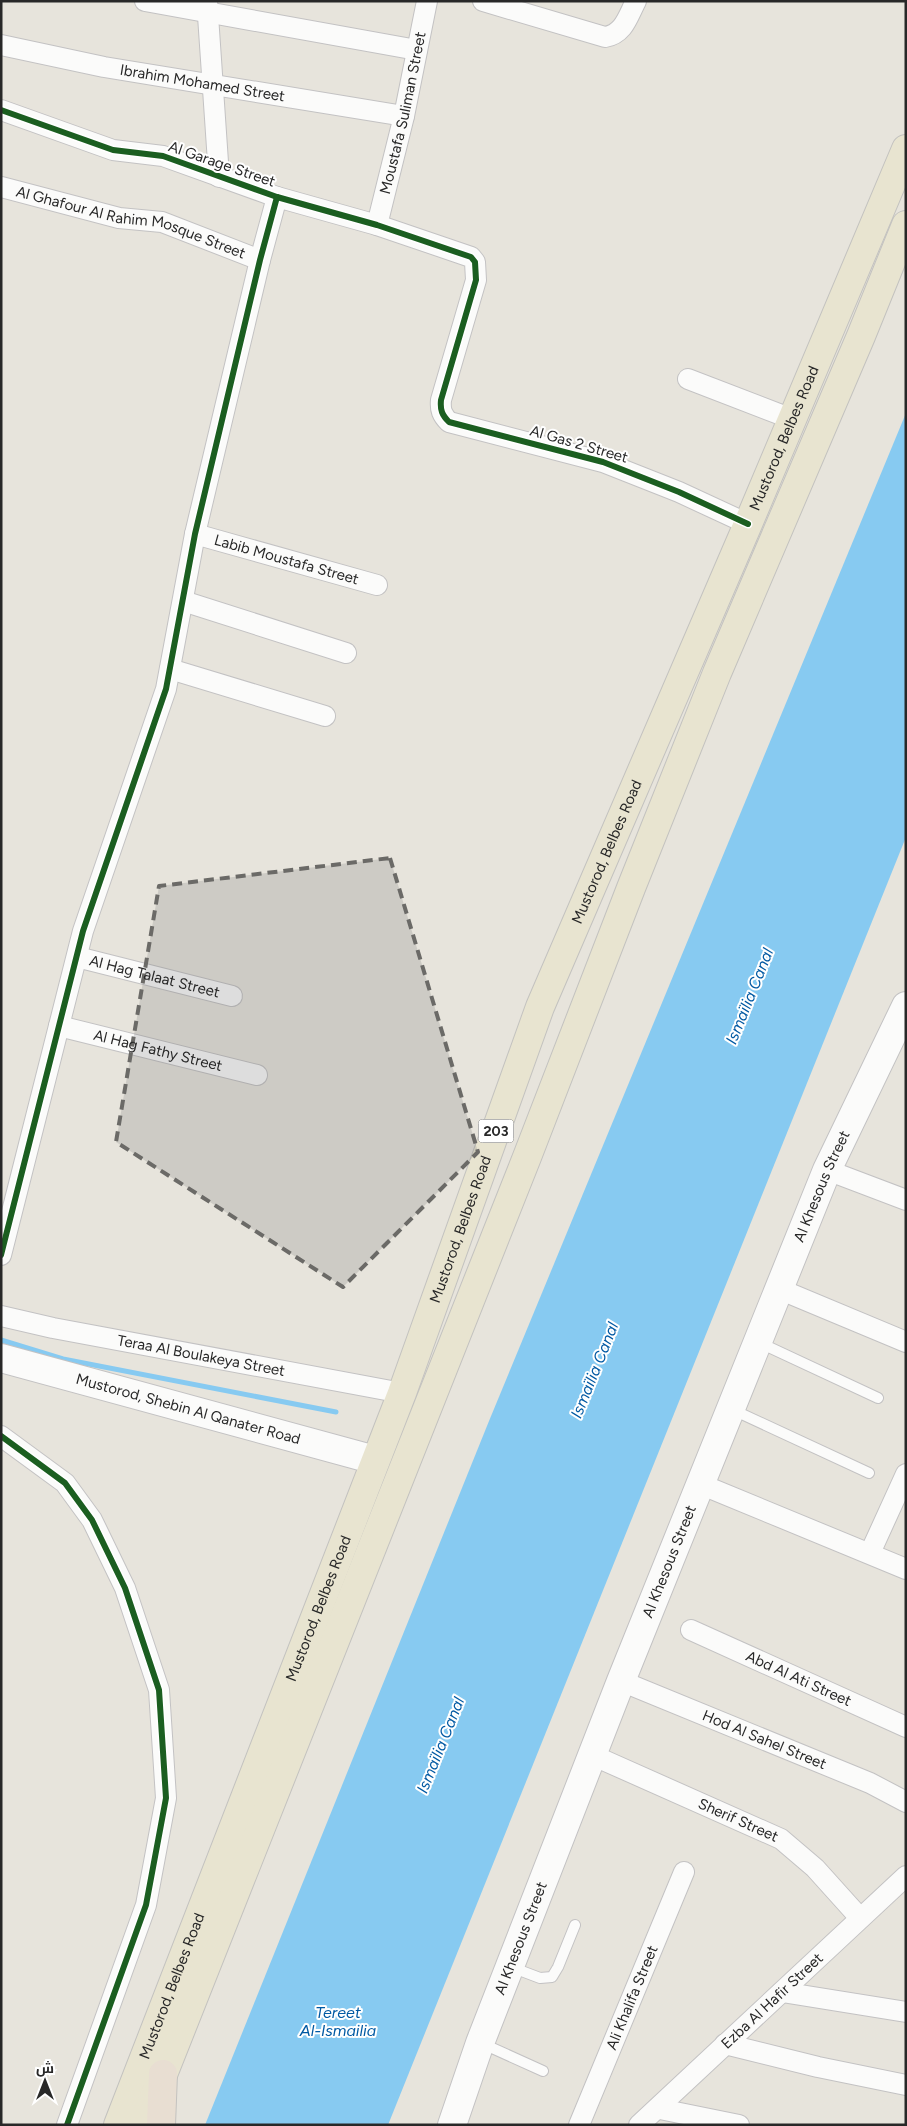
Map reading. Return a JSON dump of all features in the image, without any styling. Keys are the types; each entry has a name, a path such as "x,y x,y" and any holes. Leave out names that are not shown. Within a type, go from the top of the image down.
{"highway":[{"path":"161,2125 163,2074"}],"main road":[{"name":"Mustorod, Belbes Road","path":"118,2125 402,1393 540,1006 748,524 906,149"},
{"name":"Mustorod, Belbes Road","path":"143,2125 717,673 861,336 906,225"},
{"name":"Al Khesous Street","path":"452,2125 480,2043 621,1680 730,1409 827,1170 906,1006"},
{"name":"Mustorod, Shebin Al Qanater Road","path":"1,1358 375,1460"}],"street":[{"path":"145,1 207,7 417,50"},
{"name":"Moustafa Suliman Street","path":"377,225 404,116 427,1"},
{"path":"484,1 605,37 618,33 623,28 636,1"},
{"path":"207,7 219,176"},
{"name":"Ibrahim Mohamed Street","path":"1,45 104,67 404,116"},
{"name":"Al Garage Street","path":"1,110 113,150 163,156 277,197 377,225 471,257 476,262 476,280 441,400"},
{"name":"Al Ghafour Al Rahim Mosque Street","path":"1,187 119,218 162,222 260,260"},
{"path":"2,1249 92,899 156,720 170,669 195,534 260,260 277,197"},
{"path":"688,379 792,419"},
{"name":"Al Gas 2 Street","path":"441,400 440,408 443,416 449,422 603,462 679,492 748,524"},
{"name":"Labib Moustafa Street","path":"195,534 377,585"},
{"path":"183,601 346,653"},
{"path":"170,669 324,716"},
{"name":"Al Hag Talaat Street","path":"77,958 232,996"},
{"name":"Al Hag Fathy Street","path":"59,1026 256,1075"},
{"path":"827,1170 906,1200"},
{"path":"779,1289 906,1342"},
{"name":"Teraa Al Boulakeya Street","path":"1,1316 53,1328 402,1393"},
{"path":"1,1436 65,1483 92,1520 125,1588 159,1690 166,1798 146,1905 68,2125"},
{"path":"870,1553 901,1496 906,1474"},
{"path":"700,1484 906,1569"},
{"name":"Abd Al Ati Street","path":"691,1630 906,1727"},
{"name":"Hod Al Sahel Street","path":"621,1680 870,1783 906,1802"},
{"name":"Sherif Street","path":"592,1755 781,1839 815,1868 860,1918"},
{"name":"Ali Khalifa Street","path":"579,2125 684,1872"},
{"name":"Ezba Al Hafir Street","path":"639,2125 660,2112 725,2044 906,1876"},
{"path":"782,1992 906,2012"},
{"path":"725,2044 818,2067 906,2085"},
{"path":"660,2112 739,2125"}],"lane":[{"path":"758,1342 878,1398"},
{"path":"730,1409 869,1473"},
{"path":"510,1966 540,1978 552,1977 558,1968 575,1925"},
{"path":"480,2043 544,2071"}],"highlighted area":[{"path":"390,858 478,1152 343,1287 116,1142 159,886"}],"water":[{"name":"Tereet Al-Ismailia","path":"906,413 906,837 388,2125 205,2125 489,1421"}],"waterway":[{"path":"1,1340 63,1359 336,1412"}],"cycle path":[{"path":"1,110 113,150 163,156 277,197 377,225 471,257 475,262 476,280 441,400 442,412 449,422 603,462 679,492 748,524"},
{"path":"1,1255 83,931 166,689 195,534 260,260 277,197"},
{"path":"1,1436 65,1483 92,1520 125,1588 159,1690 166,1798 146,1905 67,2125"}],"water label":[{"name":"Ismaïlia Canal","path":"749,996"},
{"name":"Ismaïlia Canal","path":"594,1370"},
{"name":"Ismaïlia Canal","path":"440,1745"}]}
